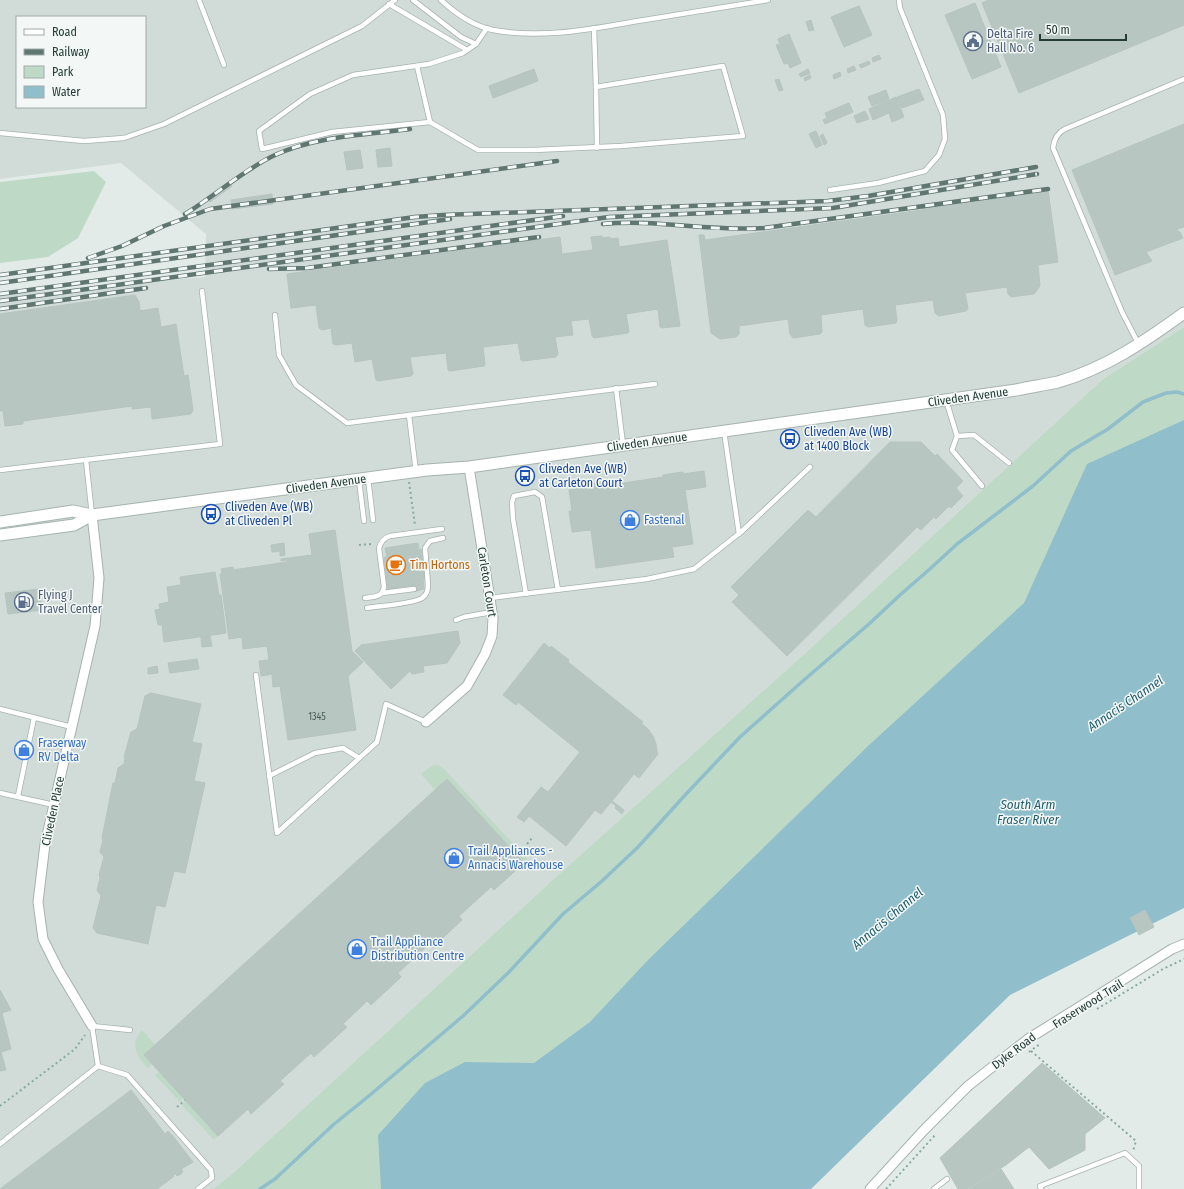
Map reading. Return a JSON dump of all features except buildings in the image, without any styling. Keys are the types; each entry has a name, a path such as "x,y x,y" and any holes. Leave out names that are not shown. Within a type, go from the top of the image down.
{"street":[{"name":"Cliveden Avenue","path":"0,522 73,511 92,515 412,472 469,467 1016,390 1057,382 1112,360 1139,345 1184,313"},
{"name":"Carleton Court","path":"426,722 467,686 485,654 492,636 493,618 469,467"},
{"name":"Cliveden Avenue","path":"0,535 74,525 92,515"},
{"name":"Cliveden Place","path":"92,515 99,578 95,620 45,844 38,902 43,939 58,969 92,1026"},
{"name":"Dyke Road","path":"870,1189 924,1130 968,1086 1028,1039 1172,949 1184,944"}],"lane":[{"path":"199,0 224,65"},
{"path":"0,133 84,140 124,138 164,124 362,26 395,0"},
{"path":"413,0 460,37 476,44"},
{"path":"441,0 450,8 473,23 492,30 518,33 568,33 768,0"},
{"path":"830,190 878,183 925,171 939,156 945,140 943,115 900,8 899,0"},
{"path":"389,4 467,50"},
{"path":"487,28 476,44 463,53 436,62 417,66 353,76 310,94 259,131 262,149 332,132 430,122 478,150 597,148 743,136 724,66 596,87"},
{"path":"594,28 597,148"},
{"path":"417,66 430,122"},
{"path":"1139,345 1122,312 1053,148 1053,143 1059,132 1065,129 1184,79"},
{"path":"0,470 220,444 202,291"},
{"path":"275,316 279,355 296,385 347,423 654,384"},
{"path":"616,388 622,445"},
{"path":"946,400 957,436 952,450 982,486"},
{"path":"409,415 412,472"},
{"path":"724,431 739,534"},
{"path":"957,436 974,435 1009,463"},
{"path":"86,460 92,515"},
{"path":"490,598 647,579 694,569 739,534 810,467"},
{"path":"364,479 373,520"},
{"path":"364,479 364,521"},
{"path":"526,594 513,519 512,502 514,496 534,492 542,498 558,590"},
{"path":"382,593 384,587 379,553 381,542 390,536 442,529"},
{"path":"366,608 416,601 425,596 428,591 425,548 430,541 443,538"},
{"path":"365,598 376,597 382,593 414,589"},
{"path":"456,620 492,612"},
{"path":"256,675 277,833 377,742 386,704 426,722"},
{"path":"0,709 72,728"},
{"path":"18,796 34,718"},
{"path":"269,776 315,753 342,748 359,758"},
{"path":"0,793 54,805"},
{"path":"98,1066 92,1026 130,1030"},
{"path":"0,1144 98,1066"},
{"path":"98,1066 127,1074 211,1170 212,1178 198,1189"},
{"path":"1042,1189 1040,1186 1125,1153 1138,1166 1140,1189"},
{"path":"934,1189 948,1179"}],"path":[{"path":"412,472 416,532"},
{"path":"527,844 532,838"},
{"name":"Fraserwood Trail","path":"1092,1013 1163,969 1184,959"},
{"path":"0,1106 75,1049 92,1026"},
{"path":"1025,1055 1041,1044"},
{"path":"1031,1051 1136,1141 1131,1158"},
{"path":"177,1107 185,1100"},
{"path":"886,1189 938,1132"}],"shaded area":[{"path":"0,0 1184,0 1184,327 1103,379 802,656 557,876 232,1174 213,1189 0,1189 0,295 205,277 206,234 121,163 0,179"}],"green space":[{"path":"94,171 106,182 78,238 48,257 0,263 0,182"},
{"path":"1184,327 1184,523 593,1058 396,1189 213,1189 232,1174 557,876 802,656 1103,379"},
{"path":"433,765 438,765 444,769 528,860 524,863 447,779 435,790 421,774"},
{"path":"142,1030 155,1045 144,1055 152,1064 148,1068 138,1055 135,1045 138,1035"},
{"path":"159,1072 183,1098 180,1102 155,1075"},
{"path":"186,1101 218,1136 214,1140 182,1105"}],"water":[{"name":"South Arm Fraser River","path":"1184,420 1184,908 1010,995 811,1189 381,1189 378,1135 425,1083 465,1062 534,1063 590,1022 648,960 867,747 1024,603 1087,464"}],"waterway":[{"path":"260,1189 275,1179 333,1125 463,1016 508,973 563,914 602,881 638,847 740,737 869,624 957,544 1033,486 1071,451 1108,429 1143,402 1166,393 1177,392 1184,394"}],"railway":[{"path":"185,214 252,168 275,155 324,140 410,129"},
{"path":"88,258 122,246 164,226 210,209 557,161"},
{"path":"0,275 415,217 828,201 868,196 1036,167"},
{"path":"0,301 609,217 833,208 1037,174"},
{"path":"603,224 643,223 744,229 764,228 1048,189"},
{"path":"0,294 563,216"},
{"path":"0,283 450,219"},
{"path":"269,269 307,268 539,237"},
{"path":"0,309 146,288"}],"place":[{"name":"Delta Fire Hall No. 6","path":"973,41"},
{"name":"Cliveden Ave (WB) at 1400 Block","path":"790,439"},
{"name":"Cliveden Ave (WB) at Carleton Court","path":"525,476"},
{"name":"Cliveden Ave (WB) at Cliveden Pl","path":"211,514"},
{"name":"Fastenal","path":"630,520"},
{"name":"Tim Hortons","path":"396,565"},
{"name":"Flying J Travel Center","path":"24,602"},
{"name":"Fraserway RV Delta","path":"24,750"},
{"name":"Trail Appliances - Annacis Warehouse","path":"454,858"},
{"name":"Trail Appliance Distribution Centre","path":"357,949"}],"water label":[{"name":"Annacis Channel","path":"1125,703"},
{"name":"Annacis Channel","path":"887,918"}]}
